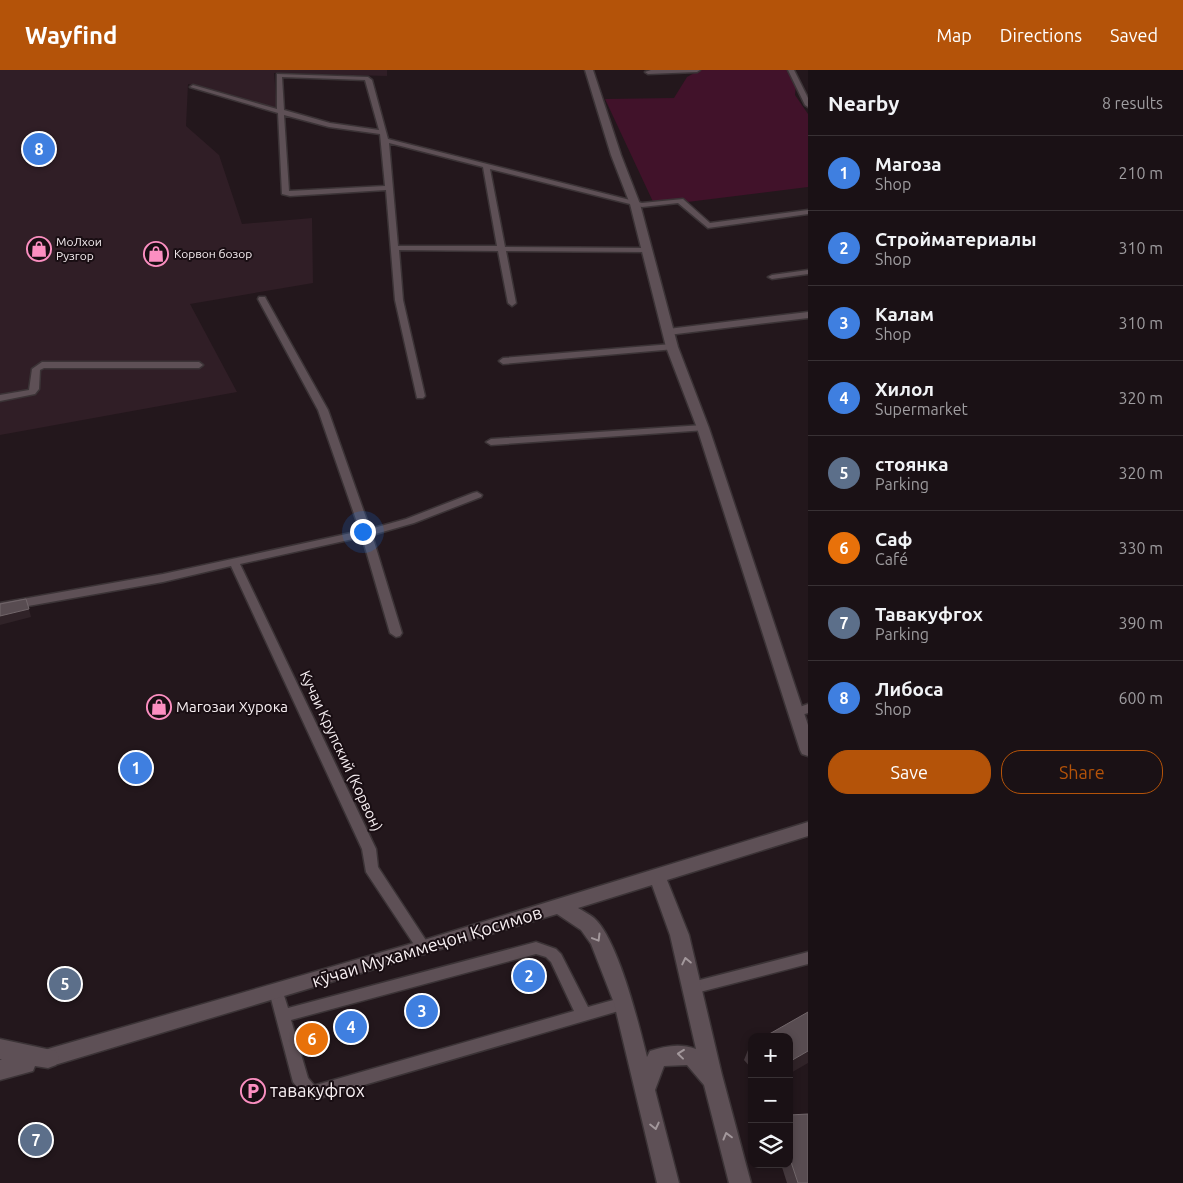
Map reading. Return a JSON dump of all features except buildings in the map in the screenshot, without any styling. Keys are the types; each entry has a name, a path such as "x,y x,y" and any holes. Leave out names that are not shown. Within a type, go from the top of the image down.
{"main road":[{"path":"0,1049 48,1058"},
{"path":"0,1070 25,1064"}],"street":[{"path":"589,70 616,155 635,204 645,250 672,347 703,428 808,750"},
{"path":"648,72 697,70"},
{"path":"791,70 808,106"},
{"path":"389,188 290,194 285,192 280,110 280,74 366,78 369,80 385,136 399,300 420,396"},
{"path":"799,86 808,85"},
{"path":"192,87 340,127 385,136 486,167 635,204 680,201 708,226 808,212"},
{"path":"486,167 500,249 512,303"},
{"path":"394,248 645,250"},
{"path":"772,277 808,272"},
{"path":"262,299 323,410 366,533 396,633"},
{"path":"668,332 808,315"},
{"path":"797,317 808,324"},
{"path":"503,360 672,347"},
{"path":"0,398 32,392 36,369 42,365 199,365"},
{"path":"491,442 703,428"},
{"path":"0,607 163,578 366,533 418,519 477,495"},
{"name":"Кучаи Крупский (Корвон)","path":"234,562 369,849 371,868 424,948"},
{"path":"795,713 808,708"},
{"path":"561,907 808,829"},
{"path":"657,877 666,894 683,945 714,1086 740,1183"},
{"name":"кӯчаи Мухаммеҷон Қосимов","path":"0,1064 25,1064 48,1058 561,907 588,924 600,940 624,1003 668,1183"},
{"path":"282,1016 536,948 551,953 556,958 584,1015"},
{"path":"692,988 808,958"},
{"path":"276,992 302,1082 310,1092 316,1092 624,1003"},
{"path":"646,1088 651,1070 657,1058 676,1053 691,1055 705,1068 714,1086"}],"shaded area":[{"name":"Корвон бозор","path":"0,70 387,70 387,76 274,73 277,108 188,84 186,126 219,155 242,224 312,218 313,283 190,304 237,392 0,435"},
{"path":"700,70 788,70 796,84 795,95 808,114 808,187 655,206 605,99 674,98 687,77"}],"place":[{"name":"Либоса","path":"39,149"},
{"name":"МоЛхои Рузгор","path":"39,249"},
{"name":"Корвон бозор","path":"156,254"},
{"name":"Магозаи Хурока","path":"159,707"},
{"name":"Магоза","path":"136,768"},
{"name":"Стройматериалы","path":"529,976"},
{"name":"стоянка","path":"65,984"},
{"name":"Калам","path":"422,1011"},
{"name":"Хилол","path":"351,1027"},
{"name":"Саф","path":"312,1039"},
{"name":"тавакуфгох","path":"253,1091"},
{"name":"Тавакуфгох","path":"36,1140"}]}
